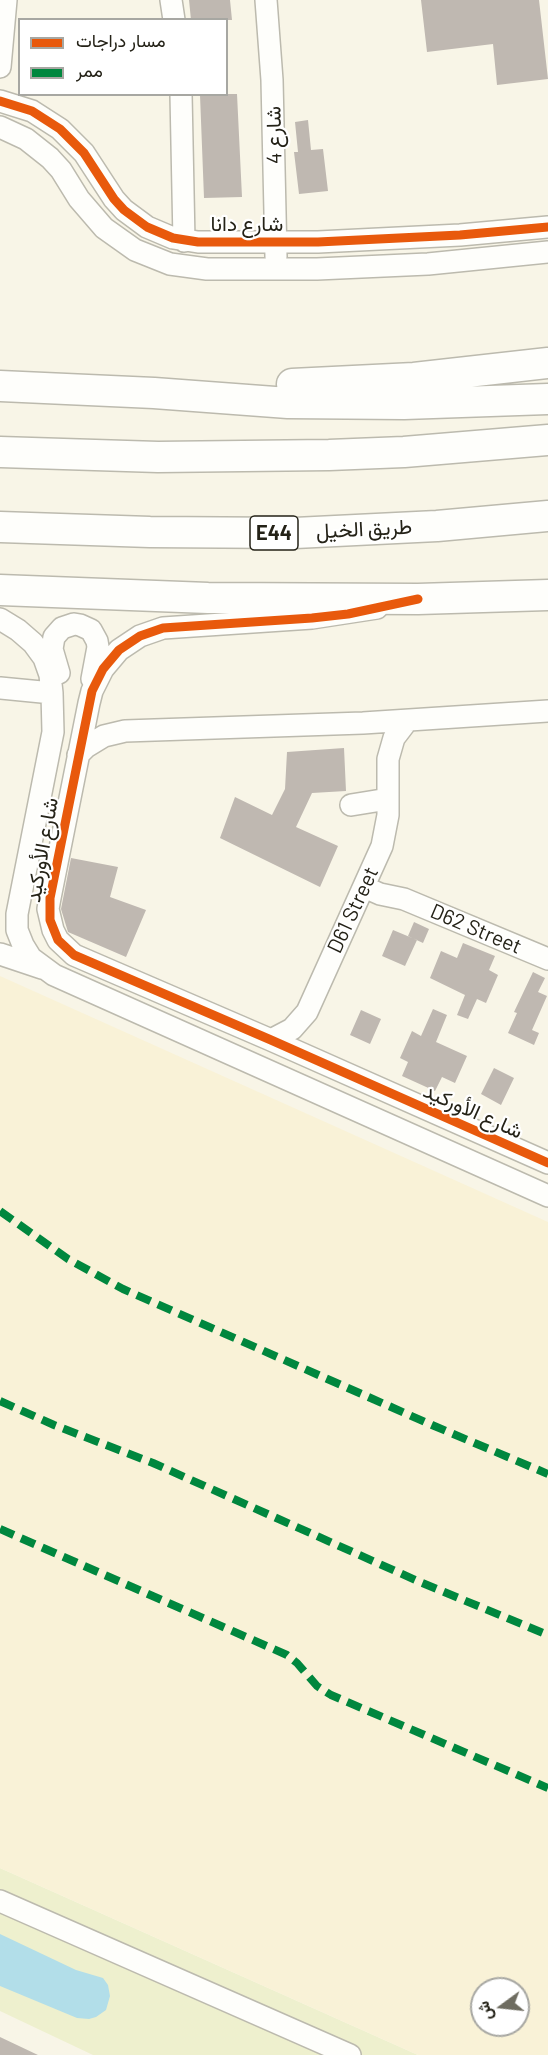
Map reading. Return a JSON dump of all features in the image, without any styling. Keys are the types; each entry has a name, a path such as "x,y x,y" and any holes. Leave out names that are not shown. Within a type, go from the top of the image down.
{"highway":[{"path":"154,393 191,385 296,384 402,378 548,363"},
{"path":"0,386 154,393 288,403 404,404 548,399"},
{"path":"0,452 158,457 329,455 447,449 548,440"},
{"name":"طريق الخيل","path":"0,527 150,532 296,533 437,526 548,516"},
{"path":"0,590 208,598 418,599 548,595"}],"street":[{"path":"0,67 6,0"},
{"path":"171,0 174,18"},
{"name":"شارع 4","path":"266,0 272,71 277,269"},
{"path":"181,96 184,241"},
{"name":"شارع دانا","path":"0,101 32,111 60,129 84,153 124,210 160,234 184,241 389,240 548,227"},
{"path":"0,127 26,139 50,158 61,170 90,214 111,234 135,250 170,264 188,267 277,269 428,264 548,252"},
{"name":"شارع الأوركيد","path":"418,599 336,615 176,626 151,631 129,642 110,659 97,680 89,703 48,909 58,940 74,955 548,1164"},
{"name":"شارع الأوركيد","path":"0,619 18,630 44,658 50,675 52,693 53,732 17,914 18,930 23,945 32,958 54,975 548,1196"},
{"path":"53,732 61,712 62,691 52,643 62,628 74,624 86,627 95,635 97,641 89,703"},
{"path":"0,688 52,693"},
{"path":"78,755 104,736 125,731 407,721 548,711"},
{"name":"D61 Street","path":"271,1040 292,1029 307,1012 382,846 386,831 388,759 394,738 407,721"},
{"path":"363,723 378,740 388,759"},
{"path":"351,805 388,799"},
{"name":"D62 Street","path":"367,880 389,886 404,899 548,959"},
{"path":"0,936 12,924 17,914"},
{"path":"0,954 43,968"},
{"path":"498,1172 511,1168 524,1169 548,1179"},
{"path":"0,1901 350,2055"}],"green space":[{"path":"0,1868 418,2055 359,2055 0,1892"},
{"path":"0,1909 325,2055 93,2055 0,2011"}],"sand":[{"path":"0,976 548,1222 548,2055 418,2055 0,1868"}],"water":[{"path":"0,1934 76,1970 103,1978 108,1985 110,1996 106,2010 89,2019 77,2018 0,1986"}],"building":[{"path":"189,0 230,0 232,20 228,18 191,18"},
{"path":"421,0 539,0 548,79 497,85 493,44 427,52"},
{"path":"237,94 242,197 204,198 200,96"},
{"path":"308,120 311,150 323,149 328,191 299,194 294,152 298,152 295,122"},
{"path":"344,748 346,791 312,793 296,827 338,846 320,887 220,838 235,797 272,815 285,789 287,752"},
{"path":"71,858 118,867 110,897 146,910 126,957 68,932 61,909"},
{"path":"414,922 429,929 423,943 408,936"},
{"path":"393,930 417,940 405,966 382,956"},
{"path":"463,943 495,956 489,970 498,975 486,1003 477,999 468,1019 457,1015 465,995 430,978 441,951 457,958"},
{"path":"533,972 545,978 538,992 547,996 532,1030 539,1033 534,1045 508,1033 517,1013 514,1012"},
{"path":"433,1009 447,1015 436,1042 467,1056 455,1083 442,1077 435,1091 402,1076 408,1062 400,1058 412,1031 421,1036"},
{"path":"361,1010 381,1019 370,1044 350,1035"},
{"path":"494,1068 514,1078 501,1105 481,1094"},
{"path":"0,2037 38,2055 0,2055"}],"marked path":[{"path":"0,1211 68,1259 123,1289 548,1474"},
{"path":"0,1401 54,1425 153,1463 420,1582 548,1635"},
{"path":"0,1529 287,1655 317,1686 331,1695 548,1788"}],"cycle path":[{"path":"0,101 32,111 60,129 84,153 114,199 124,210 147,227 173,238 198,242 318,242 460,235 548,227"},
{"path":"418,599 348,614 163,628 140,636 119,650 103,669 92,691 50,898 50,920 58,940 74,955 548,1163"}]}
